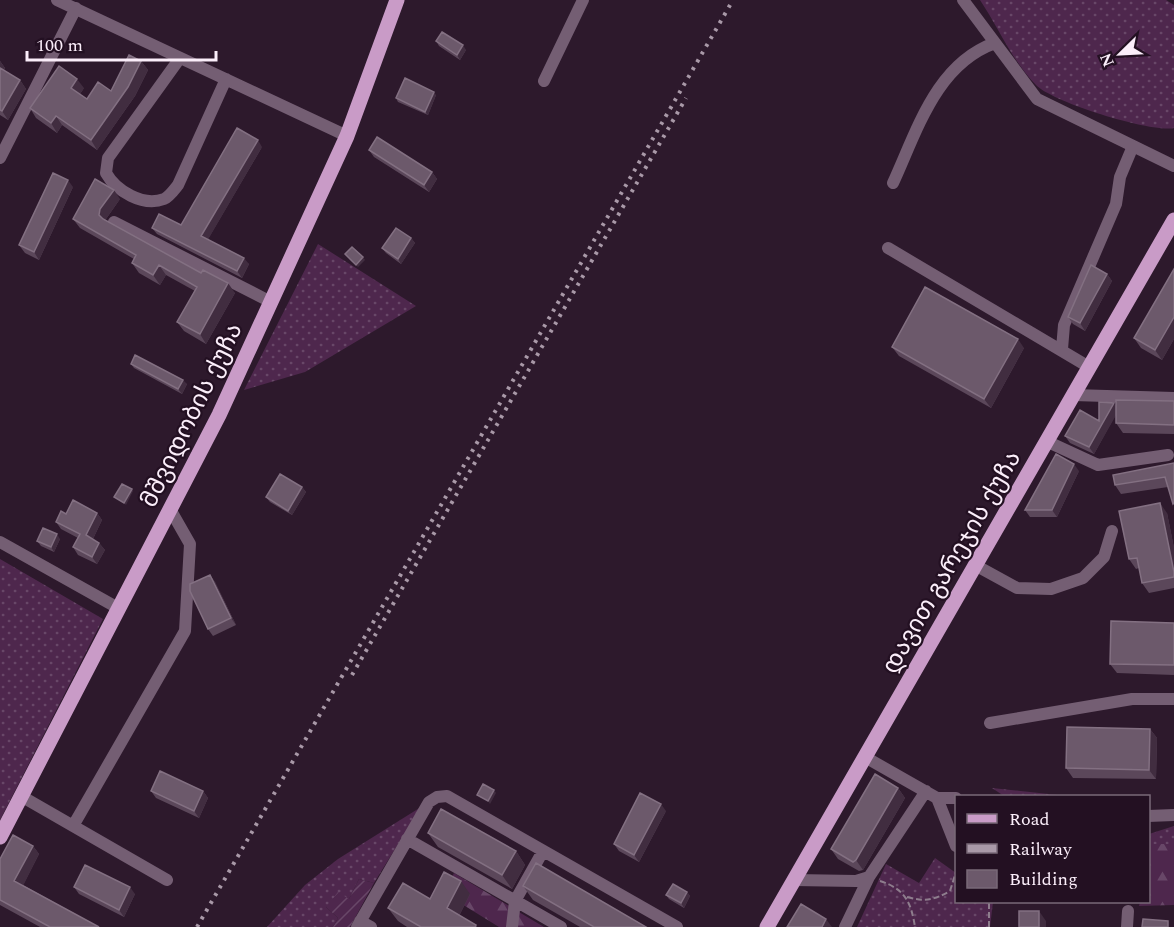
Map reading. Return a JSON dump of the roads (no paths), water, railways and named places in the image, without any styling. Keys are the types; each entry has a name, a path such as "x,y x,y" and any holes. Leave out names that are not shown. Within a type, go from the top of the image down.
{"main road":[{"name":"მშვიდობის ქუჩა","path":"0,837 219,415 347,136 397,0"},
{"name":"დავით გარეჯის ქუჩა","path":"767,927 1174,220"}],"street":[{"path":"57,0 347,136"},
{"path":"544,81 583,0"},
{"path":"963,0 1037,99 1174,166"},
{"path":"0,158 76,8"},
{"path":"893,183 927,107 941,86 961,63 978,50 995,43"},
{"path":"180,58 108,158 106,173 113,186 146,202 166,198 178,185 226,79"},
{"path":"1062,349 1064,325 1116,204 1120,177 1133,146"},
{"path":"114,222 272,302"},
{"path":"888,248 1089,367"},
{"path":"1073,395 1174,398"},
{"path":"1046,441 1098,465 1168,455"},
{"path":"73,826 185,631 190,544 170,509"},
{"path":"975,565 1017,588 1051,589 1083,578 1104,557 1112,531"},
{"path":"0,542 118,608"},
{"path":"990,723 1132,699 1174,699"},
{"path":"865,757 932,794 955,798"},
{"path":"932,794 955,842"},
{"path":"845,927 869,877 932,794"},
{"path":"21,796 167,880"},
{"path":"363,925 407,838 429,802 437,797 447,796 677,927"},
{"path":"1150,816 1174,815"},
{"path":"407,838 561,927"},
{"path":"512,927 515,901 543,851"},
{"path":"794,880 856,881 869,877"},
{"path":"1128,911 1128,927"}],"railway":[{"path":"197,927 733,0"},
{"path":"352,675 686,98"}]}
